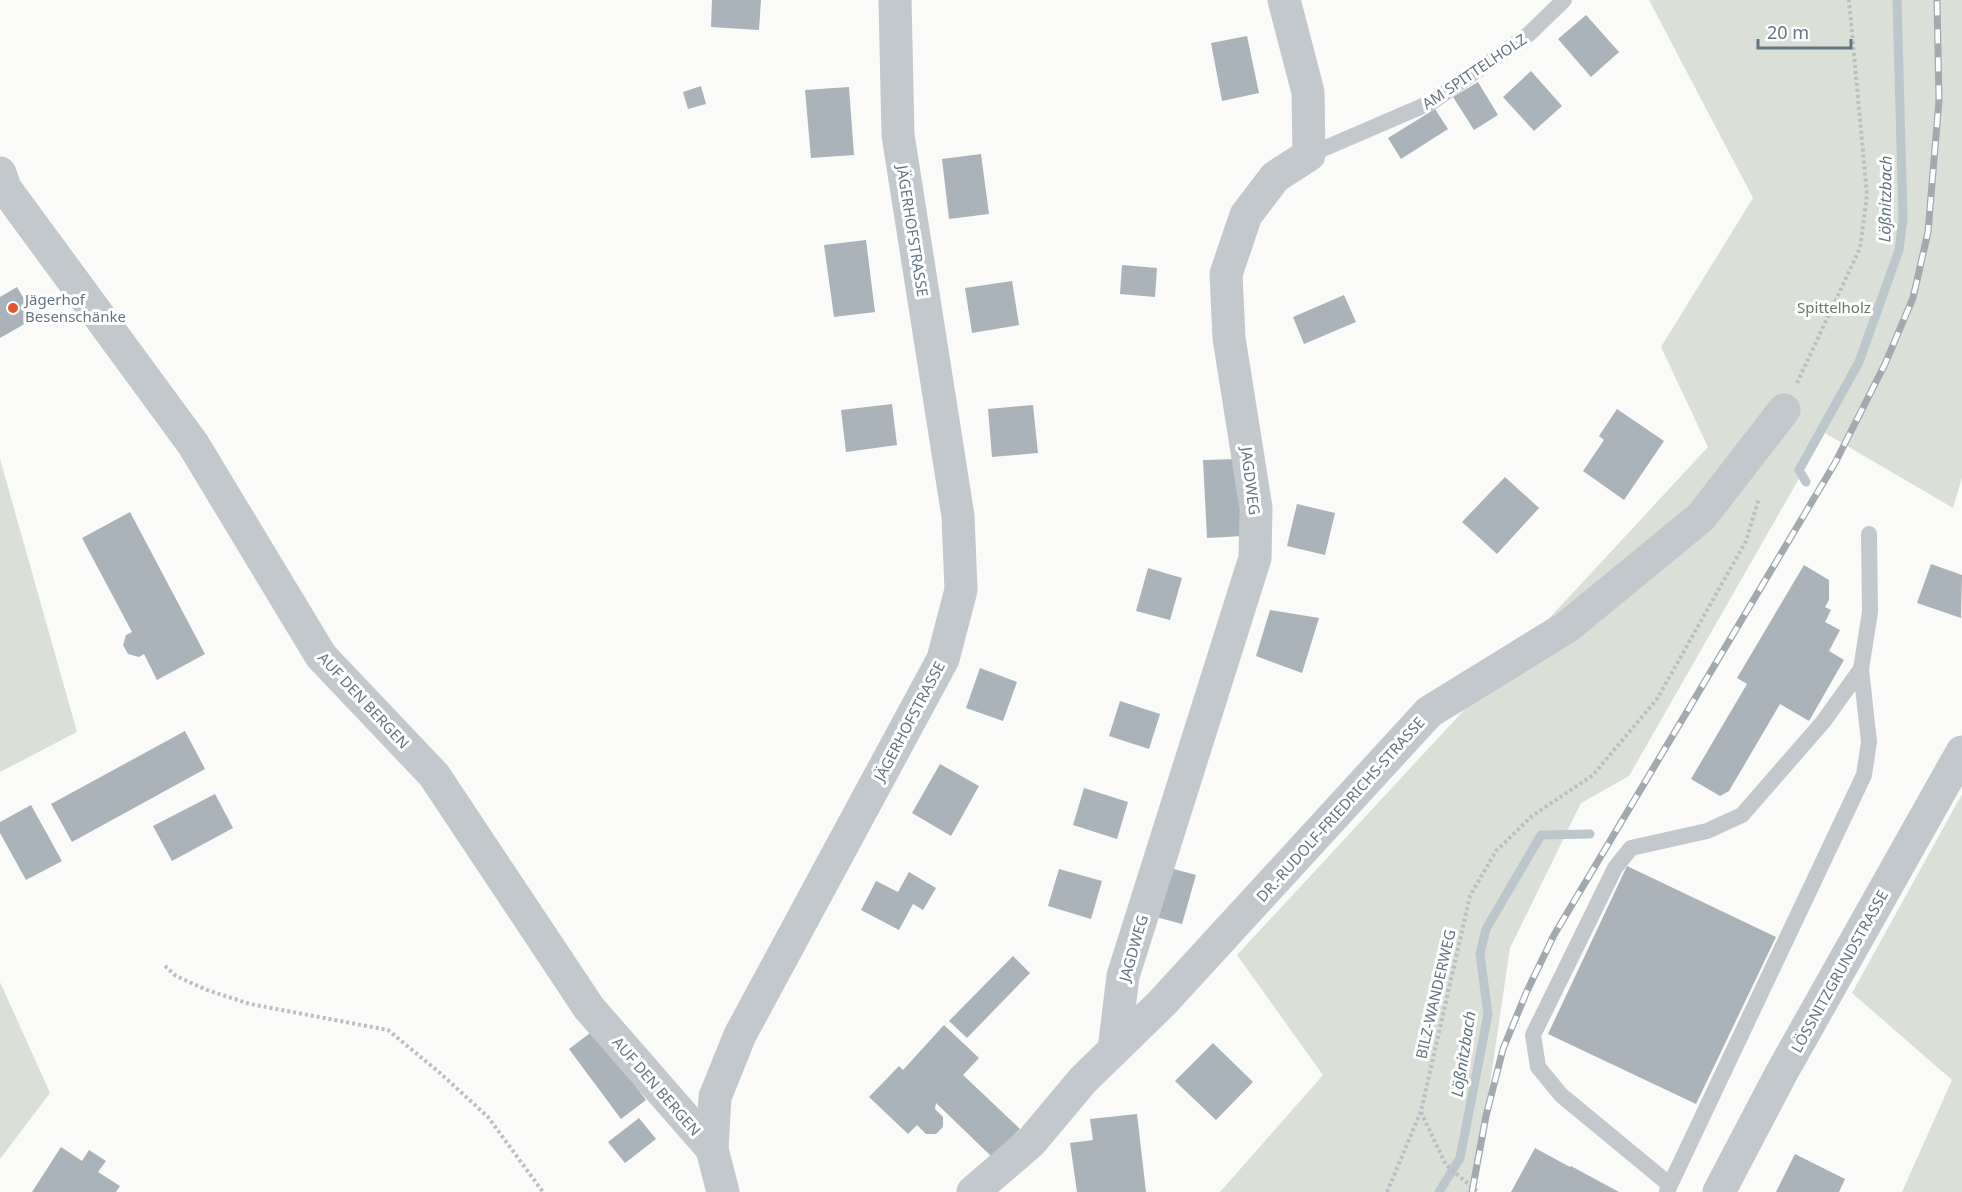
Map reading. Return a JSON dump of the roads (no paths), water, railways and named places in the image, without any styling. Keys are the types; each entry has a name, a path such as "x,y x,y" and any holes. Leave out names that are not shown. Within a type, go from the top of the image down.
{"street":[{"name":"JÄGERHOFSTRASSE","path":"723,1192 712,1149 715,1097 740,1035 943,659 961,591 958,516 898,135 895,0"},
{"path":"1284,0 1308,92 1308,155"},
{"name":"JAGDWEG","path":"1114,1050 1123,976 1255,558 1256,508 1229,338 1226,274 1246,215 1275,177 1308,155"},
{"name":"AUF DEN BERGEN","path":"0,173 5,188 193,444 321,656 434,775 590,1008 712,1149"},
{"name":"DR.-RUDOLF-FRIEDRICHS-STRASSE","path":"973,1192 1031,1142 1083,1080 1162,1004 1429,712 1567,627 1701,517 1784,410"},
{"name":"LÖSSNITZGRUNDSTRASSE","path":"1719,1192 1782,1072 1962,752"}],"lane":[{"name":"AM SPITTELHOLZ","path":"1308,155 1432,102 1529,34 1564,0"},
{"path":"1861,669 1822,722 1742,815 1707,831 1631,848 1615,868 1533,1035 1538,1067 1561,1095 1669,1188 1864,775 1869,742 1861,669 1870,612 1869,534"}],"waterway":[{"name":"Lößnitzbach","path":"1806,482 1799,470 1859,362 1899,250 1903,219 1897,0"},
{"name":"Lößnitzbach","path":"1439,1192 1460,1158 1488,1014 1480,954 1486,929 1541,835 1590,834"}],"railway":[{"path":"1472,1192 1486,1116 1503,1049 1554,935 1835,463 1885,364 1913,298 1928,232 1939,100 1937,0"}],"place":[{"name":"Jägerhof Besenschänke","path":"13,308"}],"park label":[{"name":"Spittelholz","path":"1834,307"}]}
